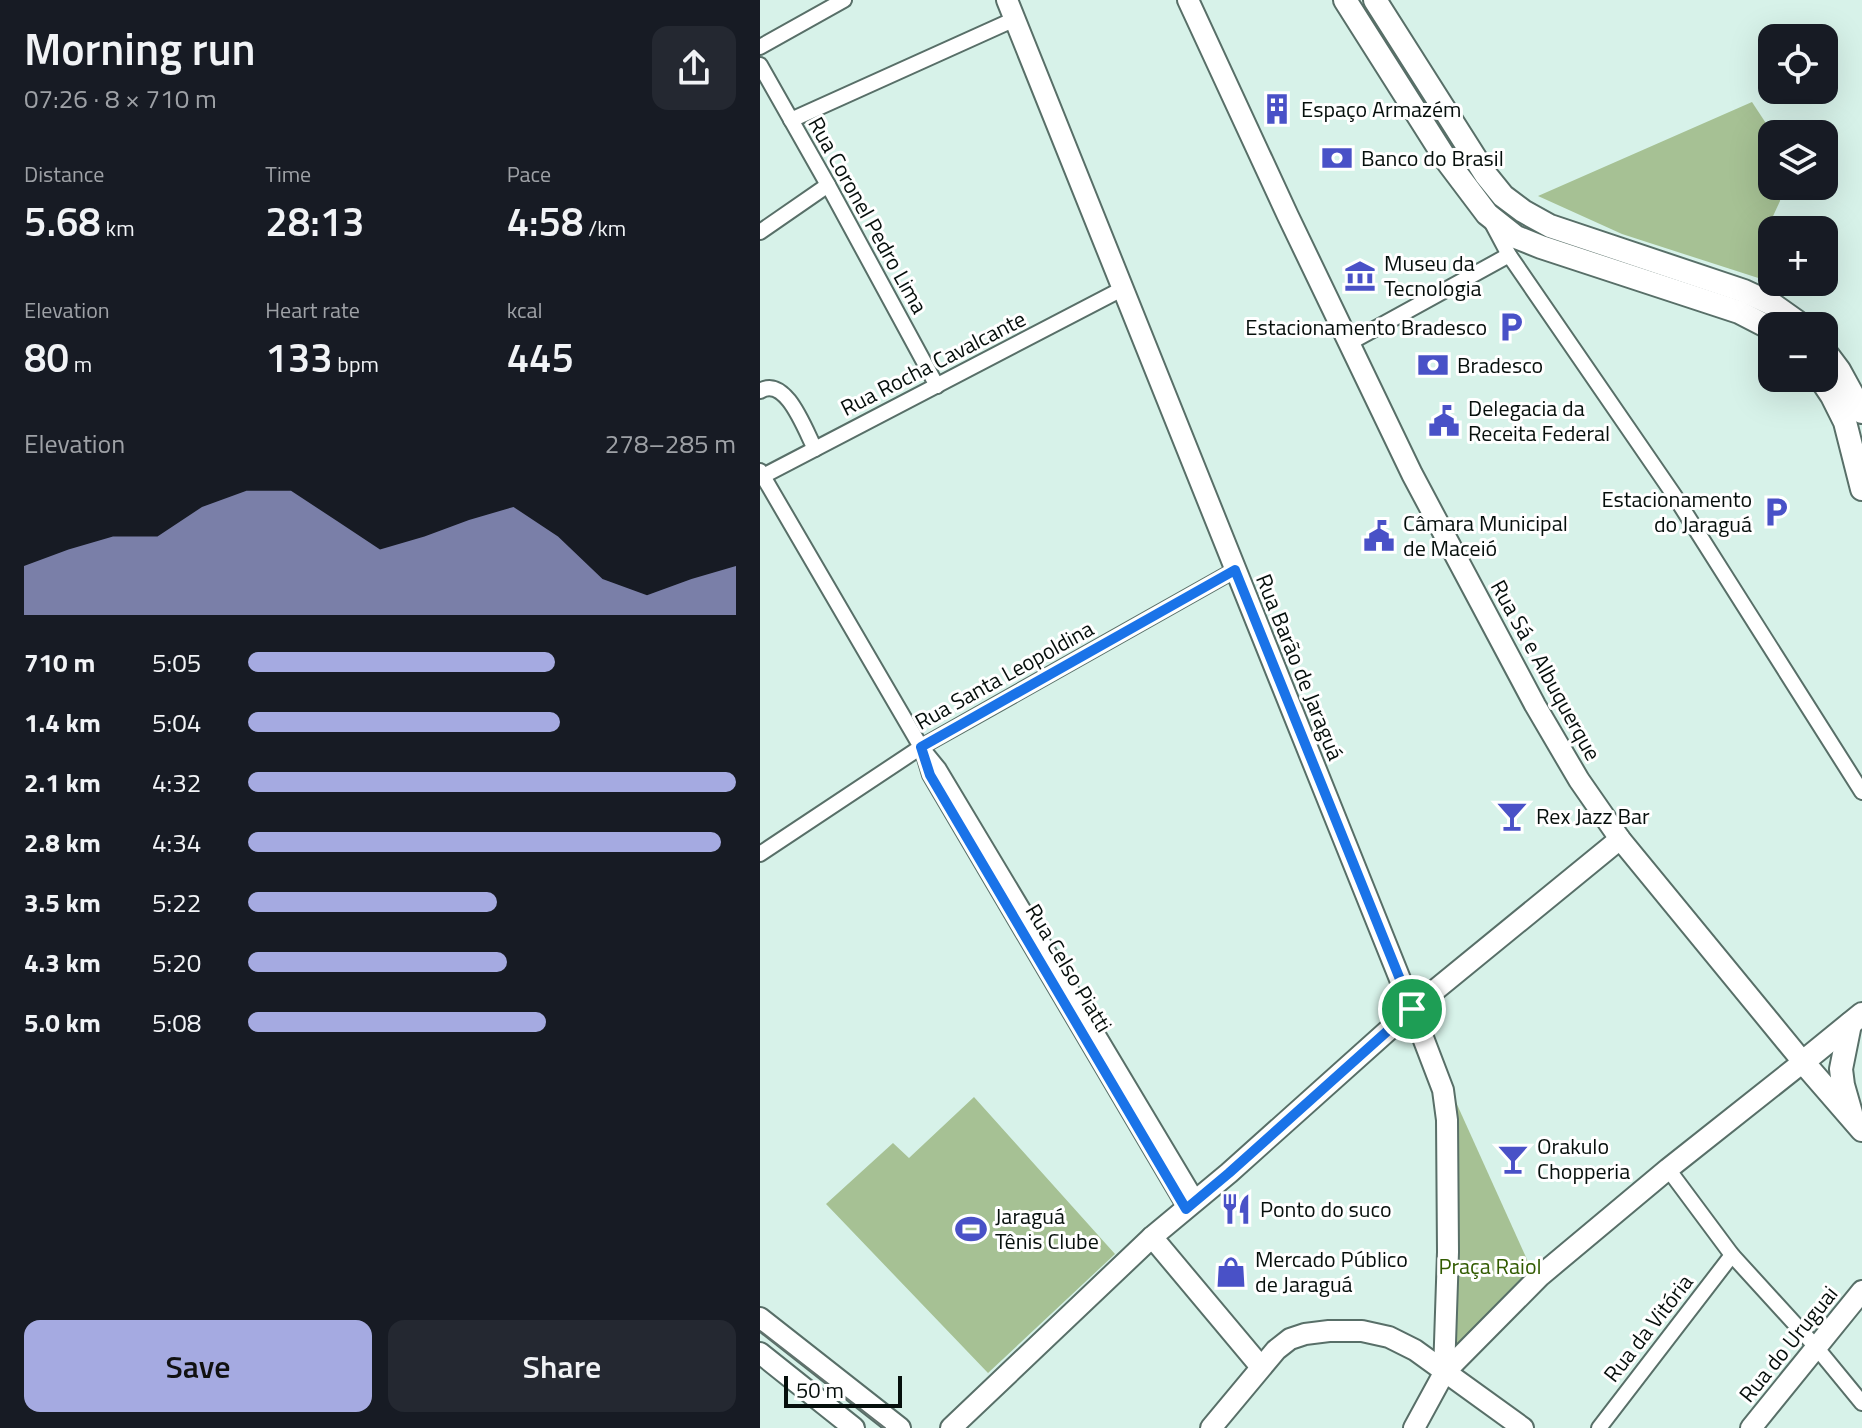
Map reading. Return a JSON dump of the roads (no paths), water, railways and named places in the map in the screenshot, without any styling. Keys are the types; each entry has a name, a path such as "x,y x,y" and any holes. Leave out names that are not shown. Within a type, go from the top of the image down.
{"main road":[{"path":"1345,0 1447,161 1487,214 1516,237 1739,312 1758,322"},
{"path":"1375,0 1486,175 1503,196 1550,226 1744,291 1785,312"},
{"path":"1838,369 1862,412"},
{"path":"1829,392 1845,422 1862,489"},
{"path":"1856,1019 1803,1062 1857,1125"},
{"path":"1856,1019 1841,1069 1843,1085 1857,1125"}],"street":[{"path":"760,47 844,0"},
{"name":"Rua Sá e Albuquerque","path":"1188,0 1412,474 1535,705 1579,780 1620,839 1803,1062"},
{"path":"791,120 1011,5"},
{"name":"Rua Barão de Jaraguá","path":"1011,5 1443,1090 1447,1120 1448,1252 1444,1373"},
{"name":"Rua Coronel Pedro Lima","path":"760,65 937,386"},
{"path":"760,232 828,185"},
{"path":"1487,214 1509,255 1674,495 1862,792"},
{"path":"1349,343 1509,255"},
{"name":"Rua Rocha Cavalcante","path":"762,473 815,449 1122,289"},
{"path":"760,391 767,387 776,388 788,398 815,449"},
{"name":"Rua Celso Piatti","path":"762,473 921,747 939,769 1192,1205"},
{"name":"Rua Santa Leopoldina","path":"760,854 921,747 1235,570"},
{"path":"951,1428 1152,1237 1412,1009 1620,839"},
{"path":"1414,1428 1444,1373 1540,1276 1803,1062"},
{"path":"1668,1169 1732,1255 1862,1403"},
{"path":"1152,1237 1261,1367"},
{"name":"Rua da Vitória","path":"1599,1428 1732,1255"},
{"name":"Rua do Uruguai","path":"1751,1428 1862,1291"},
{"path":"760,1318 900,1428"},
{"path":"1211,1428 1276,1350 1290,1339 1329,1331 1362,1331 1389,1337 1415,1350 1523,1428"},
{"path":"760,1353 854,1428"}],"tram line":[{"path":"760,1331 885,1428"}],"place":[{"name":"Espaço Armazém","path":"1277,109"},
{"name":"Banco do Brasil","path":"1337,158"},
{"name":"Museu da Tecnologia","path":"1360,276"},
{"name":"Estacionamento Bradesco","path":"1511,327"},
{"name":"Bradesco","path":"1433,365"},
{"name":"Delegacia da Receita Federal","path":"1444,421"},
{"name":"Estacionamento do Jaraguá","path":"1776,512"},
{"name":"Câmara Municipal de Maceió","path":"1379,536"},
{"name":"Rex Jazz Bar","path":"1512,816"},
{"name":"Orakulo Chopperia","path":"1513,1159"},
{"name":"Ponto do suco","path":"1236,1209"},
{"name":"Jaraguá Tênis Clube","path":"971,1229"},
{"name":"Mercado Público de Jaraguá","path":"1231,1272"}],"park label":[{"name":"Praça Raiol","path":"1490,1266"}]}
